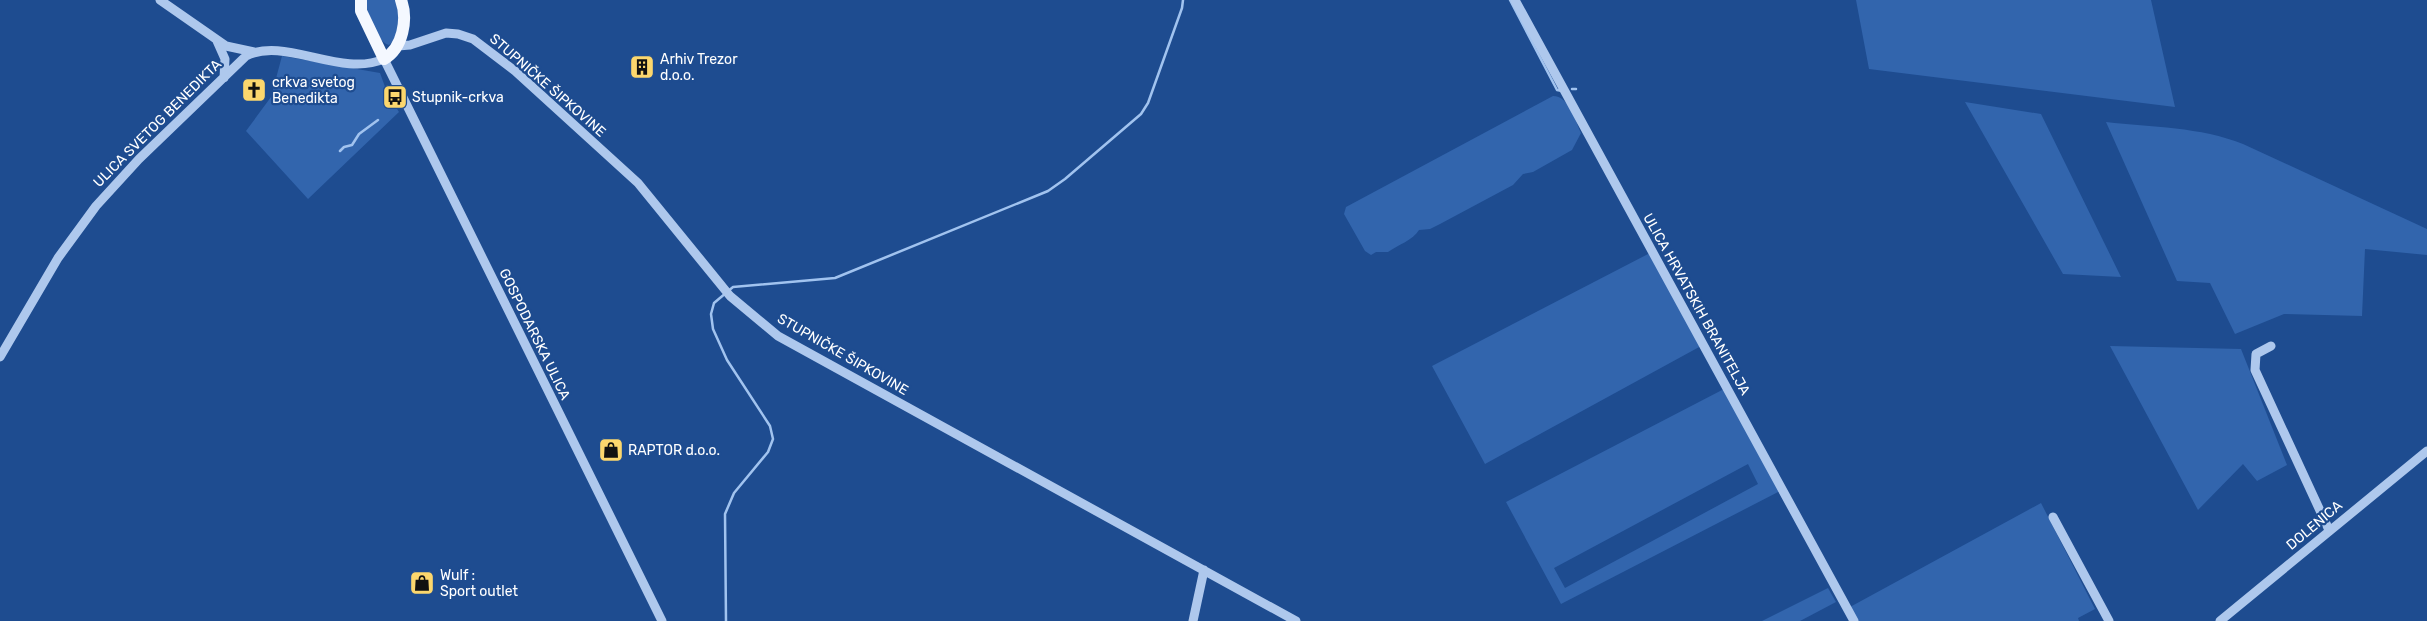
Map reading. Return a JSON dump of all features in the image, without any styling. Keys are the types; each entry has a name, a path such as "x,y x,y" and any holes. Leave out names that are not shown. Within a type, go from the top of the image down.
{"main road":[{"path":"358,1 384,59 391,55 398,46 404,25 401,0"}],"street":[{"path":"160,0 217,40 236,50 254,52 276,51 361,65 384,59"},
{"name":"ULICA HRVATSKIH BRANITELJA","path":"1515,0 1854,621"},
{"name":"STUPNIČKE ŠIPKOVINE","path":"398,46 410,45 446,33 458,34 473,39 514,71 638,183 728,293 778,336 1296,621"},
{"path":"217,40 225,59 224,78"},
{"name":"ULICA SVETOG BENEDIKTA","path":"0,357 58,258 96,206 139,160 246,56 254,52"},
{"name":"GOSPODARSKA ULICA","path":"384,59 662,621"},
{"path":"2271,346 2256,354 2255,370 2329,530"},
{"name":"DOLENICA","path":"2220,621 2427,451"},
{"path":"2053,517 2109,621"},
{"path":"1193,621 1204,570"}],"shaded area":[{"path":"366,0 396,0 398,30 389,45 376,32 367,11"},
{"path":"1856,0 2151,0 2175,107 1869,69"},
{"path":"282,56 380,73 388,95 399,112 308,199 246,131 271,97"},
{"path":"1553,96 1559,97 1567,104 1581,133 1572,150 1533,172 1523,174 1513,185 1440,224 1430,229 1419,230 1409,240 1388,252 1376,252 1371,255 1365,251 1344,214 1346,207"},
{"path":"1965,102 2041,114 2121,277 2063,274"},
{"path":"2106,122 2193,131 2227,138 2243,144 2427,229 2427,255 2365,249 2362,316 2284,314 2235,334 2210,283 2177,281"},
{"path":"1650,253 1701,346 1485,464 1432,366"},
{"path":"2110,346 2241,349 2287,465 2257,481 2243,464 2198,510"},
{"path":"1724,389 1780,491 1561,604 1506,502","holes":["1748,464 1758,484 1565,588 1554,568"]},
{"path":"2041,503 2095,609 2078,618 2079,621 1858,621 1850,607"},
{"path":"1828,588 1836,602 1800,621 1762,621"}],"waterway":[{"path":"726,621 725,514 734,493 768,452 773,439 770,426 727,360 713,329 711,314 714,303 733,287 835,278 1048,191 1065,179 1141,114 1148,103 1182,8 1183,0"},
{"path":"1510,0 1557,90 1562,91"},
{"path":"340,151 344,147 352,145 359,134 378,120"}],"place":[{"name":"Arhiv Trezor d.o.o.","path":"642,67"},
{"name":"crkva svetog Benedikta","path":"254,90"},
{"name":"Stupnik-crkva","path":"395,97"},
{"name":"RAPTOR d.o.o.","path":"611,450"},
{"name":"Wulf : Sport outlet","path":"422,583"}]}
